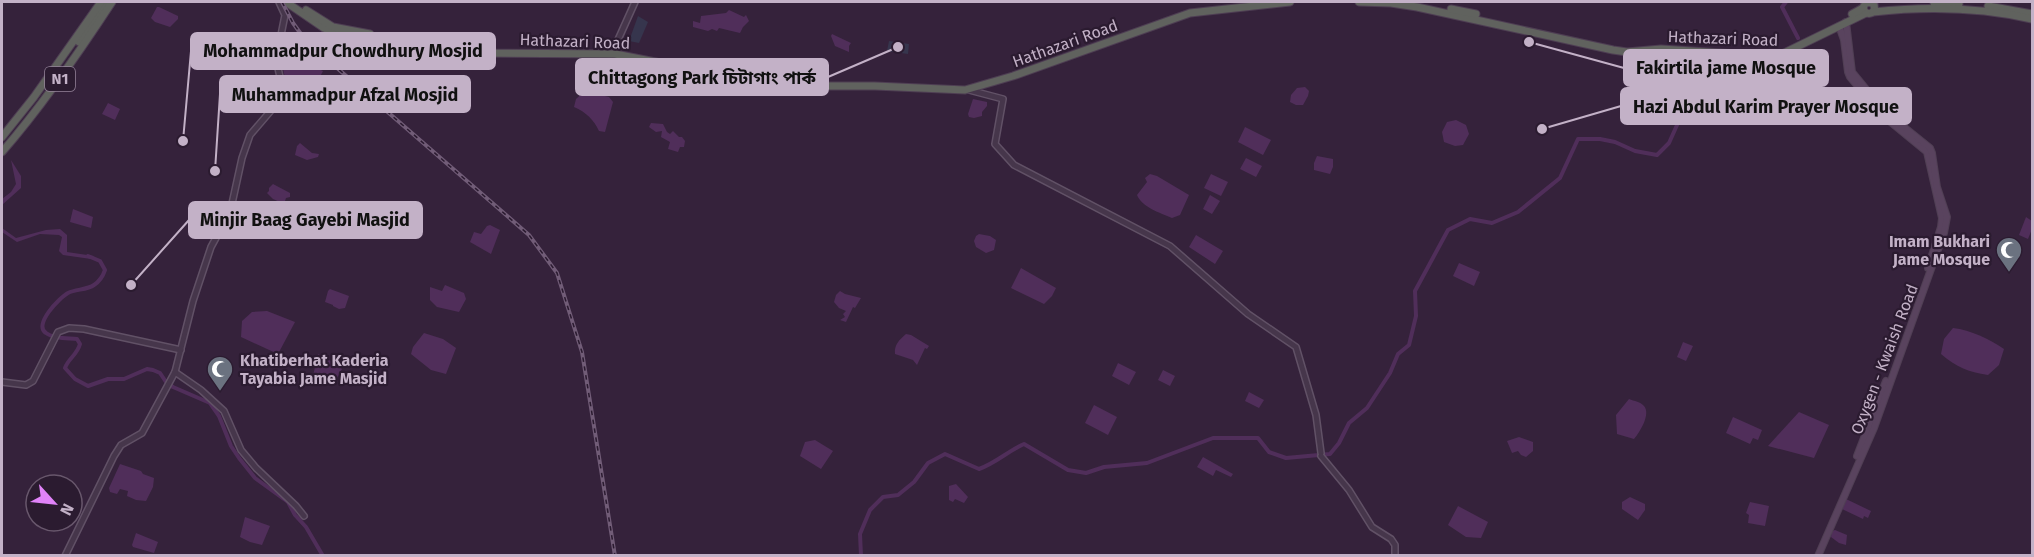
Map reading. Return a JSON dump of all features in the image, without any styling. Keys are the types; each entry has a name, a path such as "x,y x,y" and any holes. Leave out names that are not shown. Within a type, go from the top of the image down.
{"highway":[{"path":"2,137 101,2"},
{"path":"25,108 30,107 38,99 109,2"},
{"path":"2,152 109,2"},
{"name":"Hathazari Road","path":"286,2 324,28 354,38 463,52 615,52 758,82 788,86 875,86 934,90 969,90 1190,13 1290,2"},
{"name":"Hathazari Road","path":"294,2 333,27 439,45 479,49 615,52 761,79 794,82 878,81 961,87 1031,66 1187,10 1248,2"},
{"name":"Hathazari Road","path":"1359,2 1417,7 1627,52 1661,49 1780,55 1839,26 1869,7"},
{"name":"Hathazari Road","path":"1407,2 1464,11 1617,48 1662,46 1759,51 1780,51 1869,7"},
{"path":"1869,7 1948,3 2003,8 2032,14"},
{"path":"1869,7 1981,9 2032,19"}],"main road":[{"name":"Oxygen - Kwaish Road","path":"1816,555 1874,428 1947,223 1937,187 1932,153 1884,111 1852,72 1846,22"},
{"name":"Oxygen - Kwaish Road","path":"1816,555 1910,321 1942,221 1927,152 1882,115 1850,77 1844,40 1839,26"}],"street":[{"path":"65,555 114,456 121,445 142,433 175,372 193,301 210,247 216,236 226,231 242,158 250,135 280,100 281,81 277,55 285,15 279,2"},
{"path":"615,52 635,2"},
{"path":"969,90 1003,99 996,144 1014,165 1170,246 1248,314 1296,347 1316,415 1321,454 1349,490 1372,526 1395,545 1395,555"},
{"path":"2,382 26,385 33,381 58,332 69,328 84,329 181,350"},
{"path":"175,372 201,390 224,411 241,450 304,516"}],"shaded area":[{"path":"159,7 178,16 170,27 155,22 151,18"},
{"path":"729,10 744,17 746,15 749,21 740,33 719,28 717,31 712,29 708,31 693,27 693,21 700,23 701,16 726,13"},
{"path":"638,16 648,22 639,43 629,41"},
{"path":"832,34 851,43 849,52 835,46"},
{"path":"889,41 909,44 908,54 887,51"},
{"path":"286,54 323,71 313,90 310,91 285,78 282,64"},
{"path":"1305,87 1309,91 1303,105 1290,102 1291,95 1297,88"},
{"path":"585,91 609,97 613,102 605,132 599,131 589,117 574,107 576,99"},
{"path":"973,99 987,102 982,116 969,117"},
{"path":"108,103 120,109 115,120 102,114"},
{"path":"1456,120 1466,125 1469,134 1463,145 1455,146 1444,142 1442,132 1447,122"},
{"path":"651,123 663,124 667,132 670,134 673,131 682,137 685,141 684,147 680,147 678,152 668,149 670,142 661,137 662,131 656,132 649,127"},
{"path":"1245,127 1271,140 1263,155 1238,142"},
{"path":"300,143 312,153 319,154 318,157 307,160 295,155"},
{"path":"1317,156 1333,159 1330,174 1314,170"},
{"path":"1246,158 1262,166 1256,177 1240,169"},
{"path":"11,160 21,176 21,188 2,205 2,199 11,192 16,184"},
{"path":"1150,174 1189,195 1180,215 1172,218 1152,209 1139,199 1137,195 1147,182 1145,178"},
{"path":"1211,174 1228,182 1221,196 1204,188"},
{"path":"273,184 290,193 290,197 286,198 284,204 267,193"},
{"path":"1210,195 1220,201 1212,214 1203,209"},
{"path":"73,209 93,217 91,228 70,222"},
{"path":"2026,217 2032,221 2028,239 2019,235"},
{"path":"490,225 500,230 491,254 470,242 474,232 481,234"},
{"path":"2,228 16,238 46,230 60,229 67,235 67,252 94,256 91,259 63,255 59,251 62,237 59,235 40,234 17,242 2,232"},
{"path":"979,234 996,240 994,250 986,253 976,247 974,241"},
{"path":"1196,235 1223,251 1215,264 1189,247"},
{"path":"1459,263 1480,272 1474,286 1453,276"},
{"path":"1021,268 1056,288 1044,304 1011,288"},
{"path":"445,285 464,293 466,299 459,312 437,307 430,300 430,287 442,291"},
{"path":"330,289 349,296 345,308 339,309 325,302"},
{"path":"840,291 861,298 855,308 853,307 846,322 840,320 845,317 843,314 846,311 834,302"},
{"path":"267,311 295,322 278,354 241,337 242,321 252,312"},
{"path":"1953,328 1980,336 2004,349 1999,365 1988,375 1957,366 1947,359 1941,354 1944,339"},
{"path":"424,333 443,339 456,348 446,374 431,370 411,354 413,347"},
{"path":"906,334 929,346 925,348 917,365 913,360 895,354 897,343"},
{"path":"1683,342 1693,346 1686,361 1677,357"},
{"path":"318,354 342,369 334,384 313,376"},
{"path":"1118,363 1136,372 1129,385 1112,376"},
{"path":"1163,370 1175,376 1170,386 1158,380"},
{"path":"1249,392 1264,400 1259,408 1245,401"},
{"path":"1629,399 1646,409 1644,423 1634,439 1617,434 1616,415"},
{"path":"1094,405 1117,417 1108,435 1085,423"},
{"path":"1799,412 1829,425 1814,458 1768,446"},
{"path":"1733,417 1762,430 1758,440 1753,438 1750,444 1726,433"},
{"path":"1519,437 1533,442 1533,451 1526,457 1518,451 1512,453 1507,441"},
{"path":"815,440 833,451 821,469 800,456 805,442"},
{"path":"1203,457 1233,474 1231,477 1216,470 1213,476 1197,467"},
{"path":"120,464 154,478 153,487 146,501 127,496 128,491 120,489 117,494 110,492 109,488"},
{"path":"956,484 968,497 964,503 955,499 953,502 949,500 949,486"},
{"path":"1630,497 1645,504 1645,510 1638,520 1622,509 1622,502"},
{"path":"1846,499 1871,511 1868,518 1864,516 1863,519 1842,509"},
{"path":"1750,502 1769,506 1765,526 1748,523 1749,515 1746,513"},
{"path":"1458,506 1488,522 1481,538 1466,537 1448,525"},
{"path":"245,517 270,526 262,545 240,537"},
{"path":"1832,531 1847,535 1846,545 1831,537"},
{"path":"136,533 158,542 154,553 133,547"}],"waterway":[{"path":"1786,2 1782,7 1798,38"},
{"path":"861,556 860,534 870,510 883,497 898,495 914,482 928,463 945,454 979,469 1024,444 1068,470 1086,473 1104,467 1147,463 1213,438 1258,438 1269,452 1286,458 1330,454 1339,443 1349,423 1367,408 1390,373 1398,354 1409,345 1416,316 1415,291 1448,230 1470,219 1492,223 1518,212 1560,178 1578,139 1615,142 1635,151 1657,155 1669,143 1686,105 1718,96 1738,87 1749,74 1764,65 1794,67 1803,60 1802,52"},
{"path":"88,256 100,261 105,270 101,278 91,287 64,296 49,312 43,324 43,329 49,335 77,339 80,344 65,368 75,379 88,386 108,379 124,379 147,369 153,370 160,373 173,387 210,403 219,416 231,446 239,458 255,478 288,502 323,556"}],"railway":[{"path":"282,2 306,41 529,235 557,273 582,352 615,556"}],"place":[{"name":"Fakirtila jame Mosque","path":"1529,42"},
{"name":"Chittagong Park চিটাগাং পার্ক","path":"898,47"},
{"name":"Hazi Abdul Karim Prayer Mosque","path":"1542,129"},
{"name":"Mohammadpur Chowdhury Mosjid","path":"183,141"},
{"name":"Muhammadpur Afzal Mosjid","path":"215,171"},
{"name":"Imam Bukhari Jame Mosque","path":"2009,273"},
{"name":"Minjir Baag Gayebi Masjid","path":"131,285"},
{"name":"Khatiberhat Kaderia Tayabia Jame Masjid","path":"220,392"}]}
